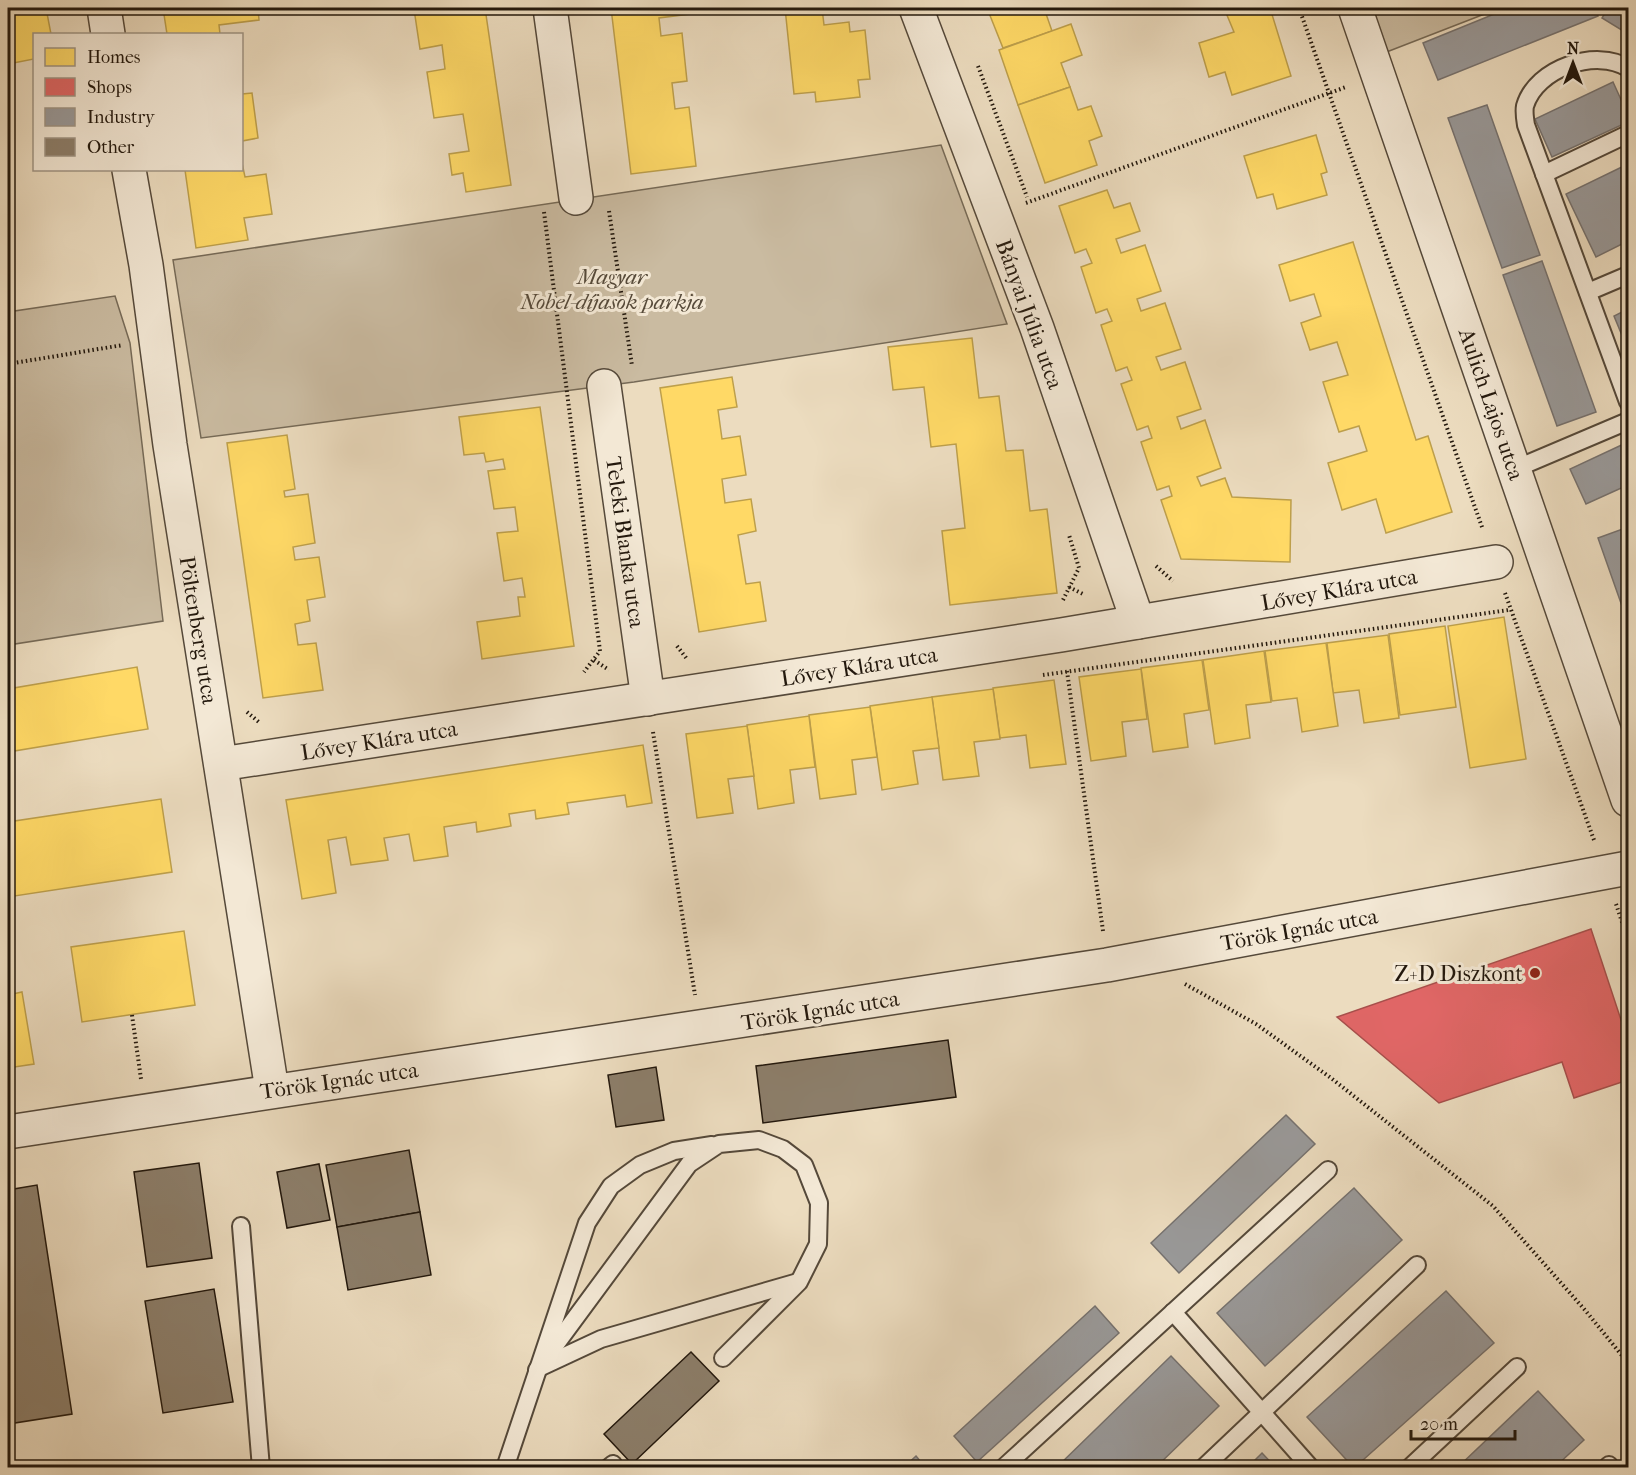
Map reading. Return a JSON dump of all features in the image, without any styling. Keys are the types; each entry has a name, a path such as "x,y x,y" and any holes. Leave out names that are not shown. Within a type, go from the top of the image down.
{"street":[{"path":"104,8 108,33"},
{"path":"550,8 576,198"},
{"name":"Bányai Júlia utca","path":"916,8 1037,328 1138,622"},
{"name":"Aulich Lajos utca","path":"1355,8 1629,800"},
{"name":"Pöltenberg utca","path":"129,171 272,1090"},
{"name":"Teleki Blanka utca","path":"604,386 648,699"},
{"name":"Lővey Klára utca","path":"220,764 648,699 1061,621 1138,622 1497,562"},
{"name":"Török Ignác utca","path":"8,1132 272,1090 700,1028 1107,965 1617,871"}],"lane":[{"path":"1629,68 1604,59 1587,60 1571,65 1542,81 1531,94 1525,107 1526,125 1629,402"},
{"path":"1544,174 1629,134"},
{"path":"1588,292 1629,275"},
{"path":"1515,469 1629,421"},
{"path":"505,1467 587,1222 611,1186 640,1165 674,1151 759,1140 783,1149 804,1165 819,1203 818,1244 799,1282 723,1358"},
{"path":"537,1370 689,1164 719,1144"},
{"path":"1003,1467 1328,1170"},
{"path":"241,1226 261,1467"},
{"path":"1203,1467 1417,1265"},
{"path":"537,1370 601,1339 799,1282"},
{"path":"1173,1312 1311,1467"},
{"path":"1409,1467 1517,1367"}],"path":[{"path":"1299,8 1497,562 1509,610 1617,871 1629,940"},
{"path":"994,214 1379,75"},
{"path":"1029,202 1033,213"},
{"path":"543,203 600,651 584,672 572,674"},
{"path":"608,205 633,370"},
{"path":"8,364 130,343"},
{"path":"1066,524 1079,568 1061,621 1107,965"},
{"path":"1152,555 1155,566 1181,589"},
{"path":"1067,672 1509,610"},
{"path":"676,645 690,662"},
{"path":"648,699 700,1028"},
{"path":"245,709 261,724 272,722"},
{"path":"642,734 653,732"},
{"path":"1148,957 1196,992 1256,1024 1493,1206 1629,1363"},
{"path":"132,1015 141,1081"}],"green space":[{"path":"1361,8 1500,8 1384,53"},
{"name":"Magyar Nobel-díjasok parkja","path":"941,145 1007,324 634,382 201,438 173,260"},
{"path":"115,296 130,343 163,621 8,645 8,312"}],"building: Homes":[{"path":"8,8 46,8 51,33 33,33 33,59 8,64"},
{"path":"163,8 258,8 259,20 219,25 220,33 167,33"},
{"path":"485,8 511,185 466,192 463,173 452,175 449,154 469,151 463,114 434,118 427,72 445,69 442,45 420,49 414,9"},
{"path":"611,8 689,8 690,14 659,18 661,36 682,33 687,81 672,83 675,109 689,107 696,166 631,174"},
{"path":"785,8 822,8 824,25 849,22 850,32 865,30 870,79 858,80 860,97 816,102 815,92 794,94"},
{"path":"987,8 1044,8 1052,31 1003,48"},
{"path":"1224,8 1270,8 1291,76 1232,95 1225,72 1209,77 1199,43 1234,32"},
{"path":"1071,24 1082,55 1061,63 1070,87 1018,105 999,50"},
{"path":"1070,87 1078,110 1091,106 1102,136 1089,141 1097,165 1045,183 1018,105"},
{"path":"252,93 258,138 243,141 243,94"},
{"path":"1316,135 1327,172 1321,174 1327,195 1277,209 1273,194 1257,198 1244,156"},
{"path":"243,168 245,177 266,174 272,214 244,218 248,240 196,248 185,171 243,171"},
{"path":"1107,190 1114,208 1130,203 1140,231 1116,239 1121,253 1145,245 1161,291 1137,299 1141,311 1165,303 1181,349 1156,357 1161,370 1185,362 1201,409 1177,417 1181,429 1205,420 1221,468 1197,477 1201,486 1225,478 1232,497 1291,500 1290,562 1181,559 1161,500 1172,496 1169,486 1157,490 1141,442 1152,438 1148,426 1137,430 1121,384 1132,380 1127,367 1116,371 1101,325 1112,321 1107,309 1096,313 1081,267 1092,263 1086,249 1075,253 1059,206"},
{"path":"1353,242 1416,440 1428,436 1452,512 1386,533 1376,499 1342,510 1328,463 1367,451 1359,426 1339,432 1323,382 1348,375 1337,342 1310,350 1301,323 1321,316 1314,294 1290,301 1279,265"},
{"path":"972,338 979,398 999,396 1006,451 1023,450 1030,511 1047,509 1057,593 950,605 942,531 965,528 956,444 931,447 924,387 893,390 888,347"},
{"path":"732,377 737,407 718,410 722,439 740,436 746,475 722,479 725,503 751,499 756,531 738,535 746,584 760,582 766,621 699,632 660,388"},
{"path":"540,407 574,646 482,659 477,622 520,616 518,597 525,597 522,578 504,581 497,533 518,531 515,507 494,509 488,471 505,469 503,459 486,462 484,453 464,455 459,417"},
{"path":"287,435 295,489 284,491 285,497 308,494 315,543 293,547 295,560 319,557 325,597 307,600 310,621 295,624 298,645 316,643 323,690 263,698 227,443"},
{"path":"1504,617 1526,759 1470,768 1448,626"},
{"path":"1445,626 1456,707 1400,715 1389,634"},
{"path":"1388,635 1399,718 1364,723 1359,690 1333,693 1327,643"},
{"path":"1326,643 1338,726 1302,732 1297,698 1272,701 1265,651"},
{"path":"1264,651 1271,702 1246,705 1250,738 1215,744 1203,660"},
{"path":"1202,660 1209,710 1184,714 1188,747 1153,752 1141,668"},
{"path":"137,667 148,729 8,752 8,689"},
{"path":"1141,669 1147,719 1122,722 1126,756 1091,761 1079,677"},
{"path":"1054,680 1066,764 1030,768 1026,735 1000,738 993,688"},
{"path":"993,689 1000,739 974,742 979,776 943,780 932,697"},
{"path":"932,697 939,748 913,751 918,784 882,790 870,706"},
{"path":"870,707 877,757 852,760 856,794 820,799 809,715"},
{"path":"809,716 815,767 790,770 794,803 758,809 747,725"},
{"path":"747,726 754,776 728,779 733,813 697,818 686,734"},
{"path":"643,745 652,803 627,807 625,795 567,803 569,814 536,819 535,810 509,814 511,826 477,832 476,822 444,827 448,856 414,861 409,834 384,838 388,860 351,865 346,837 328,840 336,893 302,899 286,800"},
{"path":"161,799 172,872 8,897 8,822"},
{"path":"184,931 195,1005 82,1022 71,947"},
{"path":"22,992 34,1064 8,1068 8,995"}],"building: Shops":[{"name":"Z+D Diszkont","path":"1591,929 1628,1041 1628,1080 1574,1098 1562,1062 1439,1103 1337,1017"}],"building: Industry":[{"path":"1509,8 1595,8 1598,16 1438,80 1423,43"},
{"path":"1608,8 1628,8 1628,34 1602,18"},
{"path":"1613,82 1628,115 1628,122 1552,157 1535,119"},
{"path":"1487,105 1540,255 1502,268 1448,118"},
{"path":"1628,164 1628,241 1596,257 1566,194"},
{"path":"1542,261 1596,412 1557,426 1503,275"},
{"path":"1628,309 1628,350 1614,316"},
{"path":"1628,442 1628,485 1586,504 1570,469"},
{"path":"1628,527 1628,623 1598,538"},
{"path":"1286,1115 1315,1144 1179,1273 1151,1243"},
{"path":"1354,1188 1402,1240 1265,1366 1217,1313"},
{"path":"1446,1291 1494,1343 1354,1468 1307,1417"},
{"path":"1095,1306 1119,1333 977,1462 954,1436"},
{"path":"1171,1356 1219,1406 1155,1468 1056,1468"},
{"path":"1538,1391 1584,1440 1554,1468 1457,1468"},
{"path":"1262,1453 1276,1468 1247,1468"},
{"path":"916,1456 926,1468 903,1468"}],"building: Other":[{"path":"948,1040 956,1097 763,1123 756,1066"},
{"path":"656,1067 664,1120 616,1127 608,1075"},
{"path":"409,1150 420,1212 337,1227 326,1165"},
{"path":"199,1163 212,1258 147,1267 134,1172"},
{"path":"319,1164 330,1220 287,1228 277,1172"},
{"path":"37,1185 72,1414 8,1424 8,1190"},
{"path":"420,1212 431,1275 348,1290 337,1227"},
{"path":"214,1289 233,1402 163,1413 145,1301"},
{"path":"691,1352 719,1381 632,1464 604,1434"}],"place":[{"name":"Z+D Diszkont","path":"1535,973"}]}
